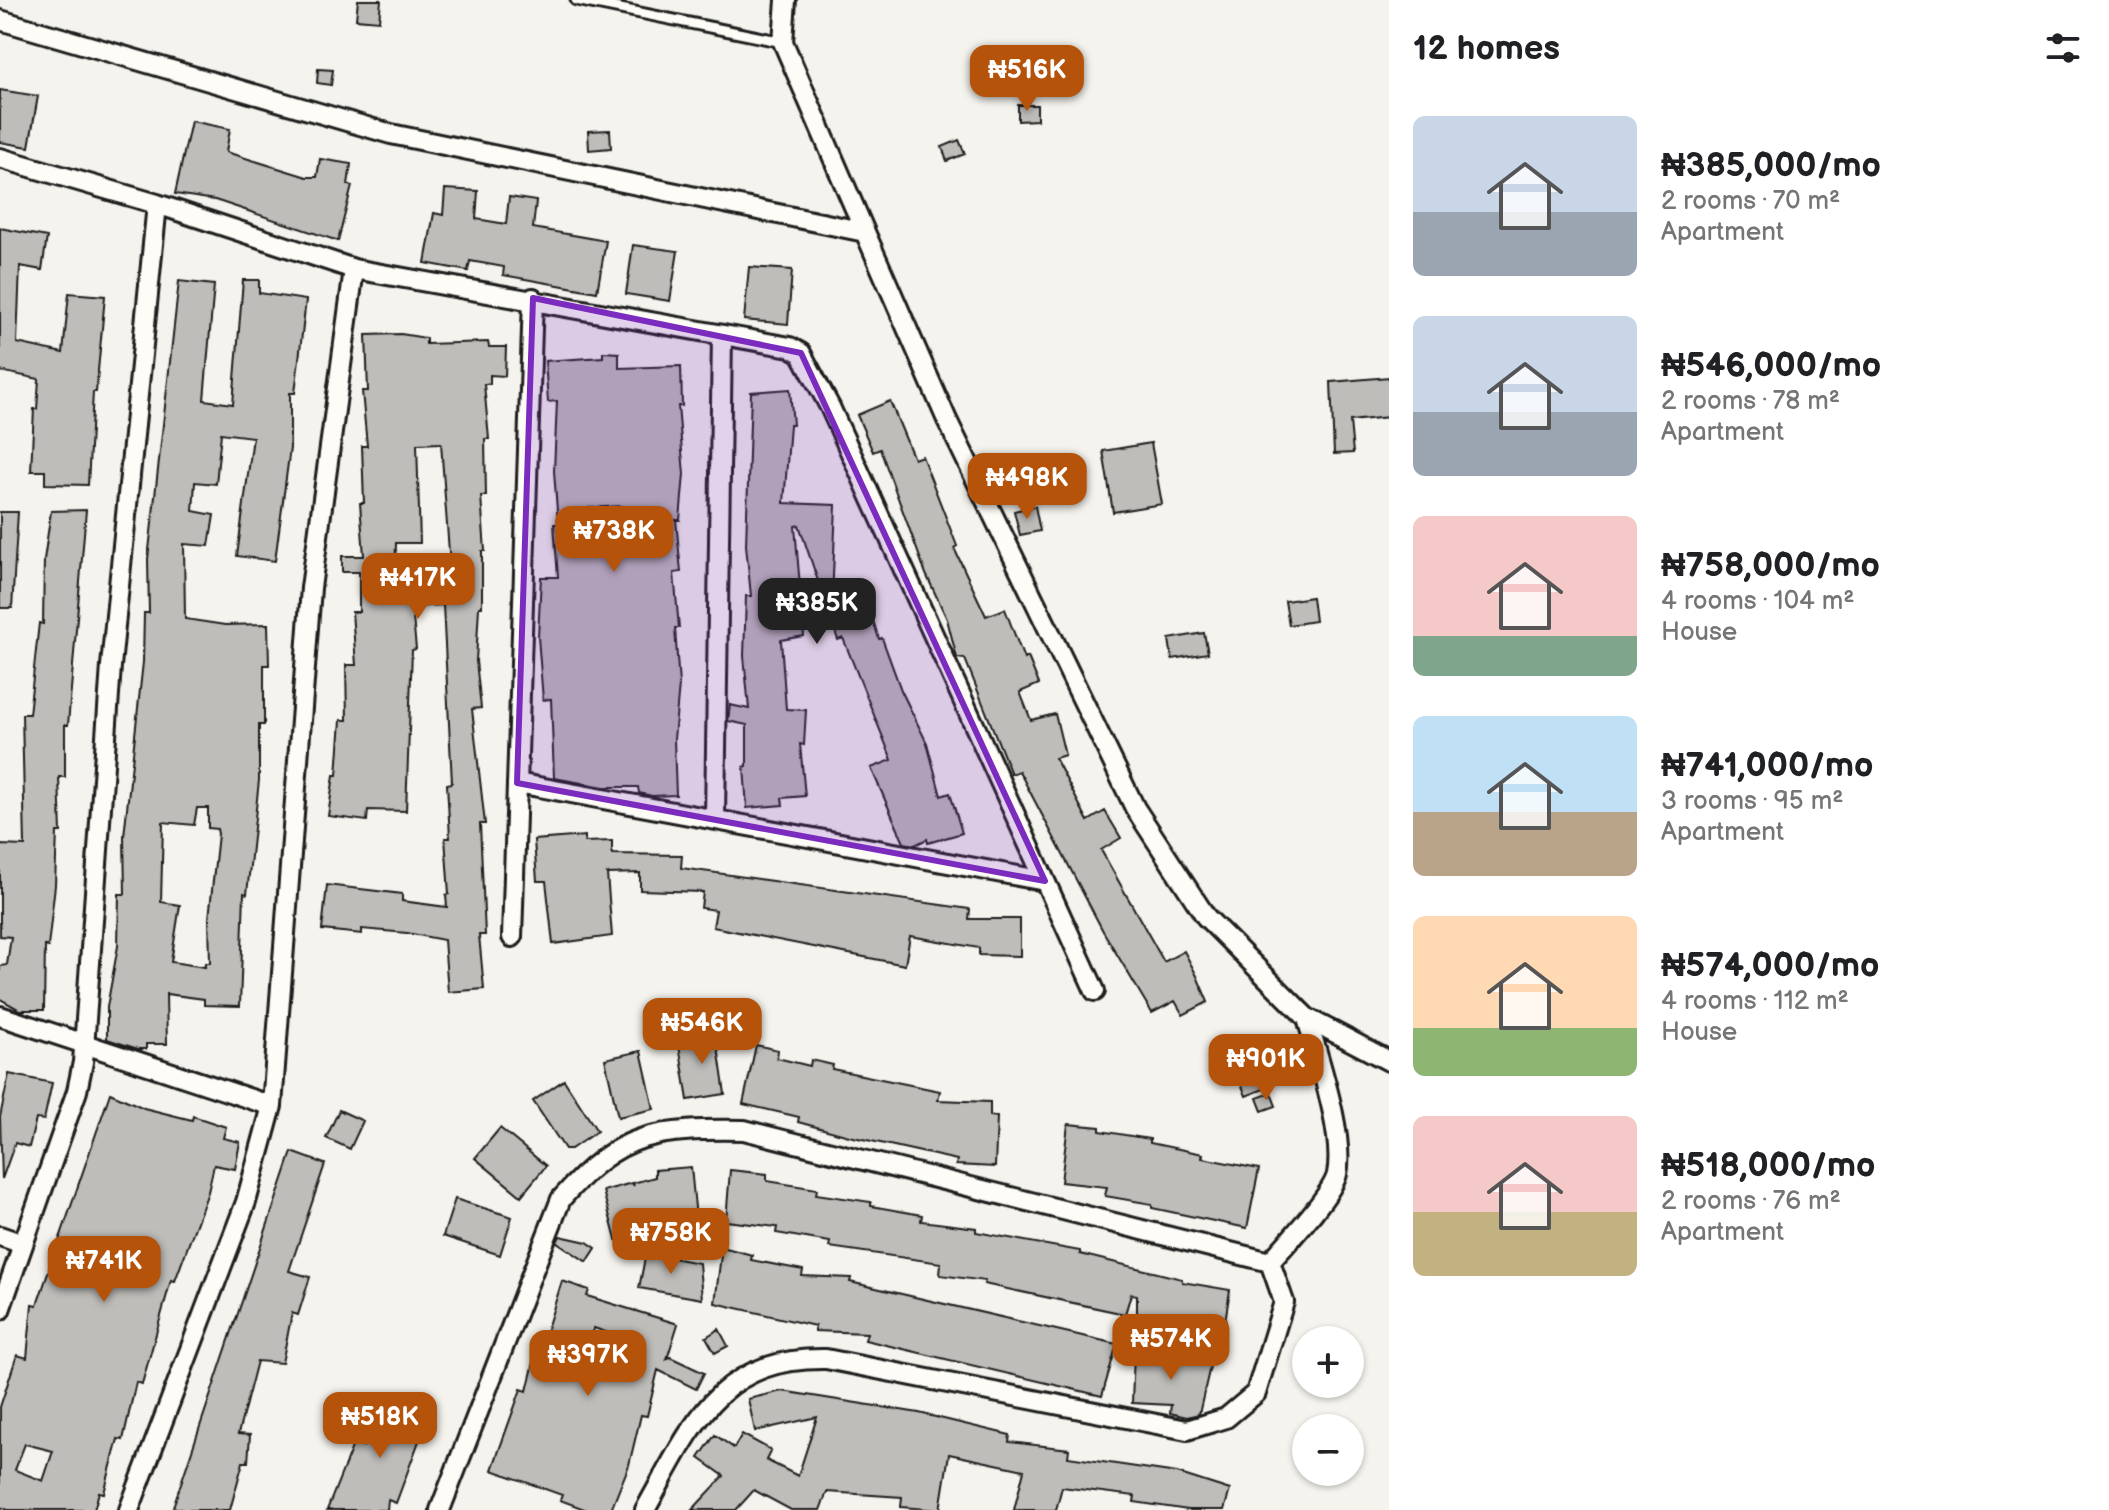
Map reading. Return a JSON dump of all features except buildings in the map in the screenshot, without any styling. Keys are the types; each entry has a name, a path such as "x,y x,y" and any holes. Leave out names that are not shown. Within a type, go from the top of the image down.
{"street":[{"path":"786,0 783,42 865,232 947,420 1135,808 1206,917 1307,1018 1389,1061"},
{"path":"0,20 391,134 865,232"},
{"path":"0,158 157,204 354,269 533,298 790,347 801,353 1095,991"},
{"path":"0,1310 77,1091 84,1044 111,666 157,204"},
{"path":"129,1510 246,1202 272,1106 311,588 354,269"},
{"path":"512,937 533,298"},
{"path":"715,818 722,335"},
{"path":"517,783 1045,881"},
{"path":"0,1016 272,1106"},
{"path":"1270,1262 1303,1224 1337,1176 1333,1111 1307,1018"},
{"path":"440,1510 561,1199 586,1170 627,1143 674,1129 744,1130 1270,1262"},
{"path":"0,1236 23,1244"},
{"path":"645,1510 702,1409 761,1366 792,1358 826,1359 1187,1430 1226,1418 1256,1393 1284,1302 1270,1262"}],"lane":[{"path":"576,0 783,42"}],"highlighted area":[{"path":"533,298 801,353 1045,881 517,783"}]}
